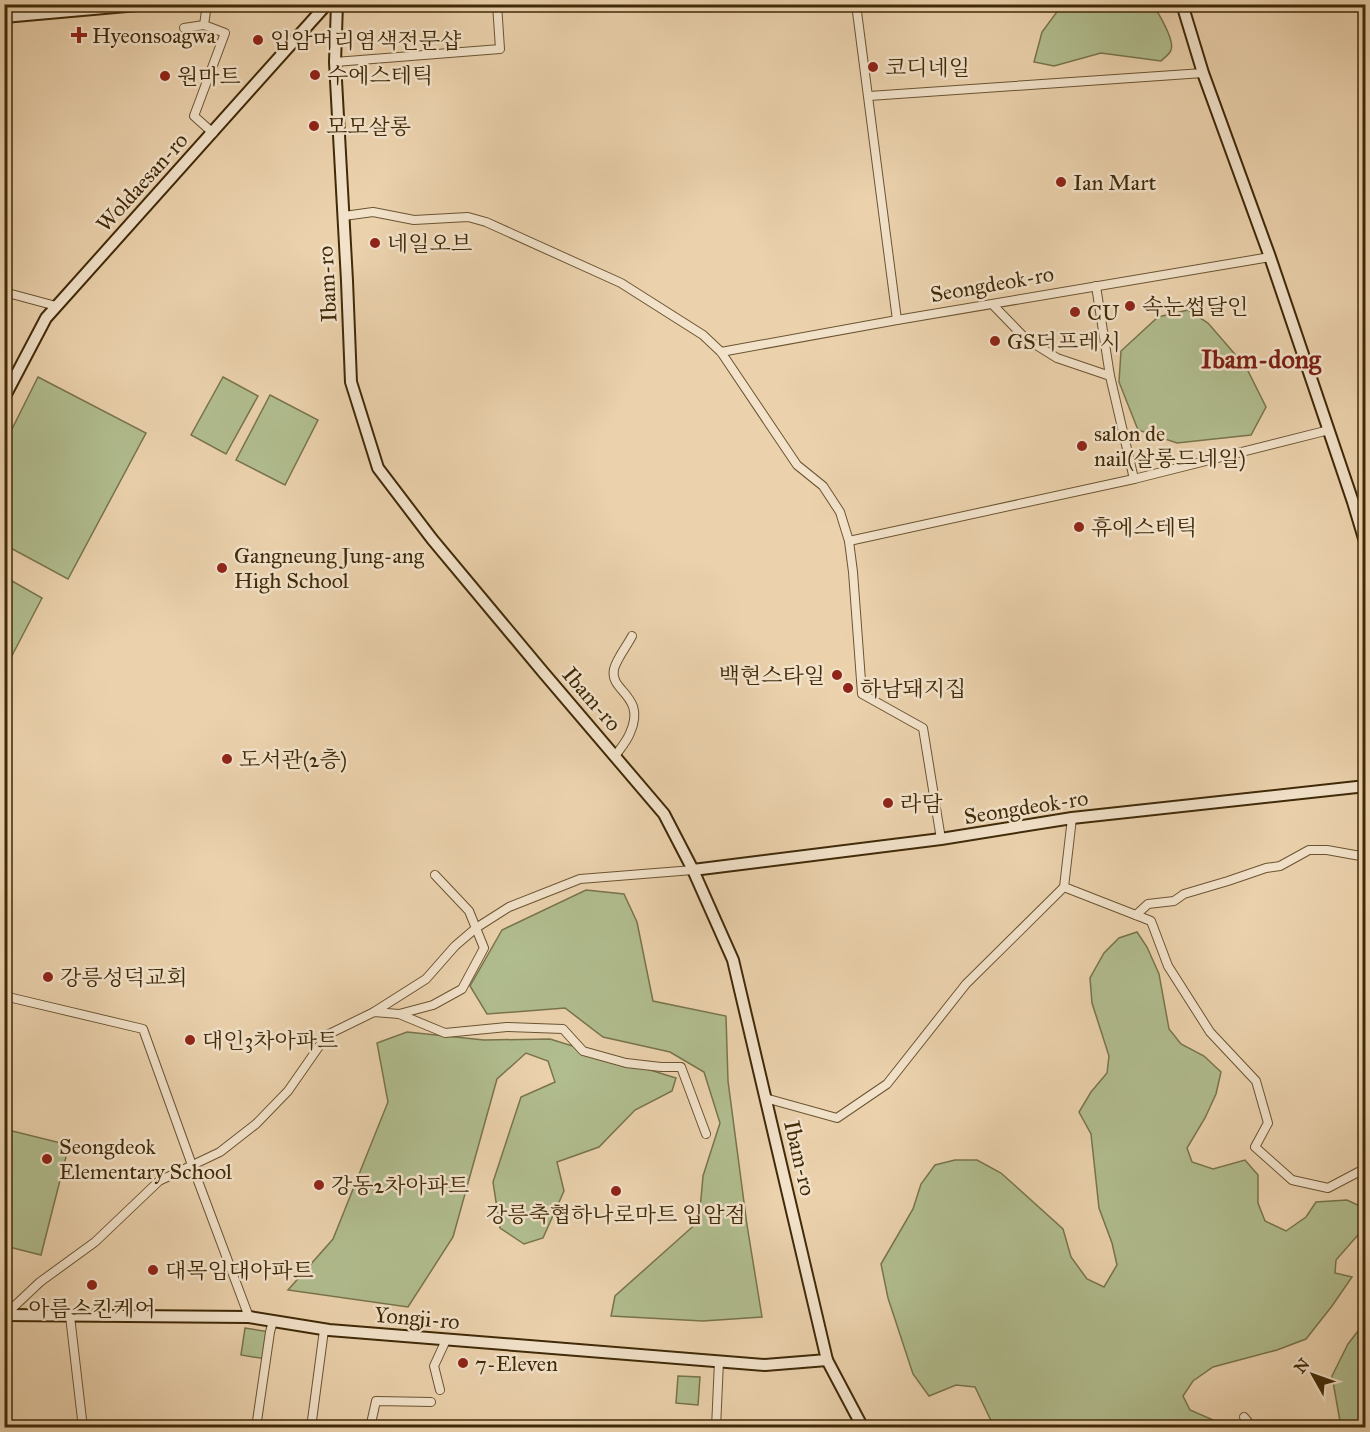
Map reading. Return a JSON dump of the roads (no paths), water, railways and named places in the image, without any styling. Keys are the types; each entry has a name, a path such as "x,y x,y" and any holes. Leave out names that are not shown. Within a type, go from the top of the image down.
{"street":[{"path":"4,17 149,4"},
{"path":"204,25 207,4"},
{"name":"Woldaesan-ro","path":"4,398 46,318 327,4"},
{"name":"Ibam-ro","path":"337,4 335,62 351,382 378,468 432,539 664,814 693,870 733,960 827,1360 863,1428"},
{"path":"335,62 501,49 497,4"},
{"path":"856,4 897,320"},
{"path":"1181,5 1329,430 1365,545"},
{"path":"184,28 204,25 225,33 194,116 213,133"},
{"path":"869,96 1203,73"},
{"path":"344,216 373,212 414,220 468,217 486,222 621,283 703,335 721,352 797,465 824,486 840,512 849,541 853,572 862,694 923,728 941,839"},
{"name":"Seongdeok-ro","path":"721,352 1270,257"},
{"path":"1096,286 1110,376 1134,479"},
{"path":"4,292 56,306"},
{"path":"993,305 1025,338 1057,358 1110,376"},
{"path":"849,541 1134,479 1329,430"},
{"path":"1353,502 1365,509"},
{"path":"615,756 630,734 634,722 633,703 614,677 614,669 632,636"},
{"name":"Seongdeok-ro","path":"693,870 941,839 1072,818 1365,786"},
{"path":"765,1098 837,1118 887,1084 966,984 1064,886 1072,818"},
{"path":"1136,915 1148,904 1174,901 1184,894 1228,882 1266,868 1280,866 1309,850 1328,850 1365,857"},
{"path":"5,1315 40,1281 95,1242 159,1181 220,1152 256,1124 288,1091 327,1035 374,1012 426,979 455,946 476,928 509,907 580,879 693,870"},
{"path":"399,1014 433,1005 462,989 484,948 469,911 435,875"},
{"path":"1064,886 1151,921 1168,966 1210,1032 1256,1081 1268,1123 1255,1147 1292,1180 1328,1188 1365,1168"},
{"path":"4,996 143,1029 249,1317"},
{"path":"374,1012 399,1014 445,1033 507,1027 563,1029 583,1051 626,1063 681,1067 706,1134"},
{"name":"Yongji-ro","path":"5,1315 249,1317 324,1330 765,1365 827,1360"},
{"path":"70,1316 83,1428"},
{"path":"256,1428 273,1321"},
{"path":"311,1428 324,1330"},
{"path":"440,1390 434,1366 446,1340"},
{"path":"716,1428 719,1361"},
{"path":"370,1428 376,1401 431,1402"},
{"path":"1244,1417 1253,1428"}],"place":[{"name":"Hyeonsoagwa","path":"79,35"},
{"name":"입암머리염색전문샵","path":"258,40"},
{"name":"코디네일","path":"873,67"},
{"name":"수에스테틱","path":"315,75"},
{"name":"원마트","path":"165,76"},
{"name":"모모살롱","path":"314,126"},
{"name":"Ian Mart","path":"1061,182"},
{"name":"네일오브","path":"375,243"},
{"name":"속눈썹달인","path":"1130,306"},
{"name":"CU","path":"1075,312"},
{"name":"GS더프레시","path":"995,341"},
{"name":"salon de nail(살롱드네일)","path":"1082,446"},
{"name":"휴에스테틱","path":"1079,527"},
{"name":"Gangneung Jung-ang High School","path":"222,568"},
{"name":"백현스타일","path":"837,675"},
{"name":"하남돼지집","path":"848,688"},
{"name":"도서관(2층)","path":"227,759"},
{"name":"라담","path":"888,803"},
{"name":"강릉성덕교회","path":"48,977"},
{"name":"대인3차아파트","path":"190,1040"},
{"name":"Seongdeok Elementary School","path":"47,1159"},
{"name":"강동2차아파트","path":"319,1185"},
{"name":"강릉축협하나로마트 입암점","path":"616,1191"},
{"name":"대목임대아파트","path":"153,1270"},
{"name":"아름스킨케어","path":"92,1285"},
{"name":"7-Eleven","path":"463,1363"}],"district":[{"name":"Ibam-dong","path":"1261,359"}]}
